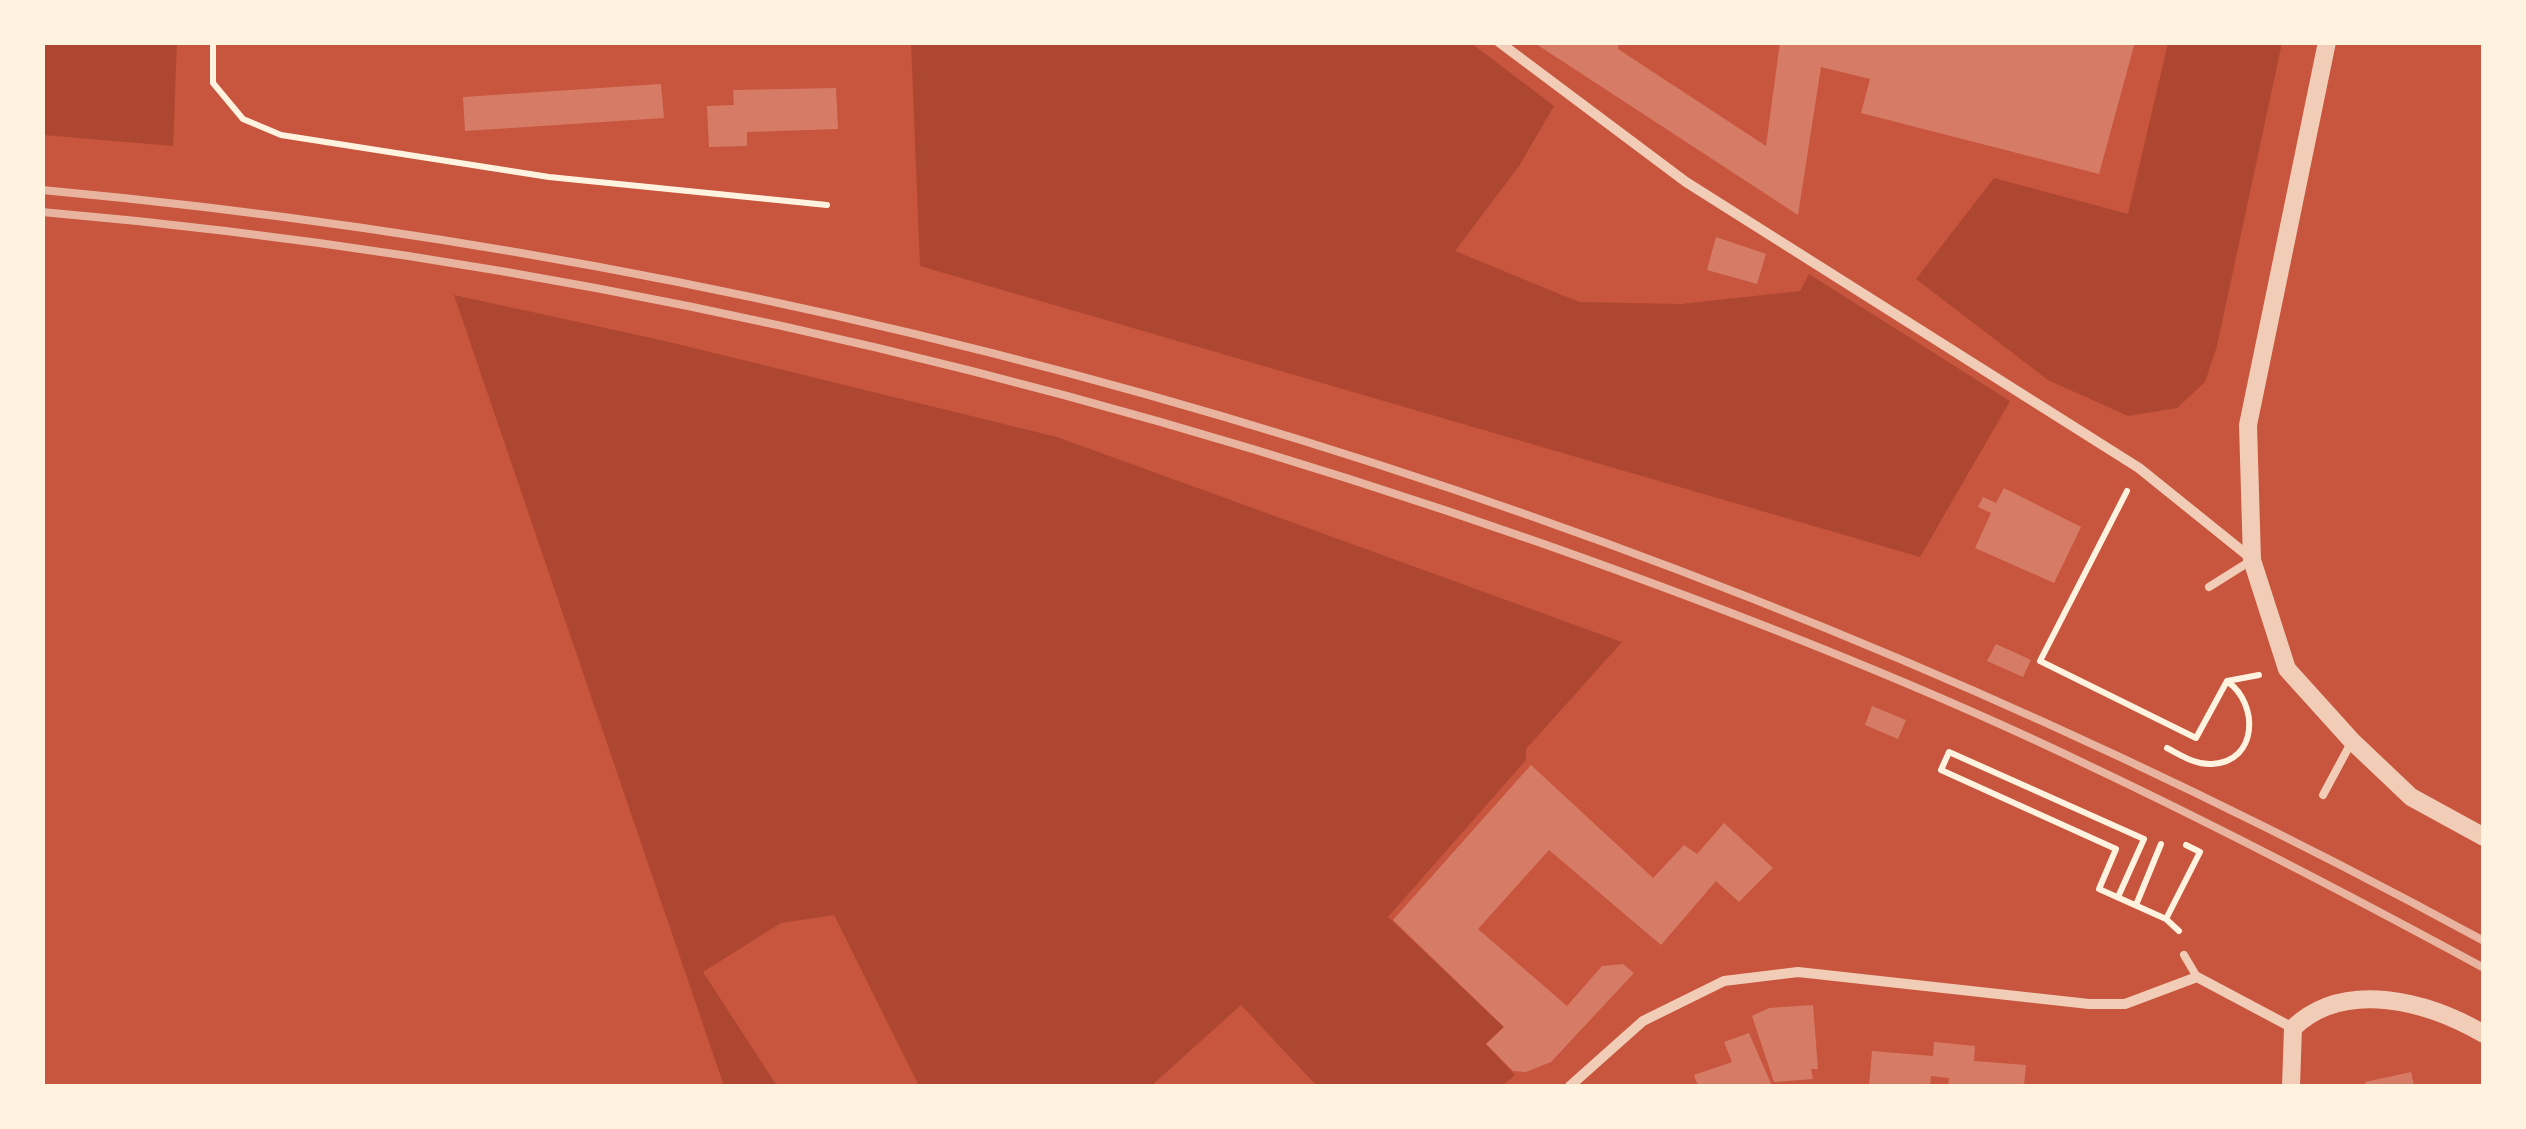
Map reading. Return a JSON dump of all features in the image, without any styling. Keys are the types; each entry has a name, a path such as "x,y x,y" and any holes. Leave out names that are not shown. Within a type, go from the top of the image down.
{"street":[{"path":"1499,42 1686,182 2139,468 2252,560"},
{"path":"2327,42 2248,425 2252,560 2287,669 2352,742 2410,797 2484,837"},
{"path":"1570,1086 1643,1021 1724,981 1798,972 2125,1004 2197,977 2293,1028"},
{"path":"2293,1028 2326,1006 2383,1000 2420,1006 2484,1034"},
{"path":"2291,1086 2293,1028"}],"lane":[{"path":"2209,587 2252,560"},
{"path":"2323,795 2352,742"},
{"path":"2184,956 2197,977"}],"path":[{"path":"213,42 214,83 244,119 281,136 550,177 827,205"},
{"path":"2139,468 2040,660 2196,738 2227,681"},
{"path":"2227,681 2287,669"},
{"path":"2167,748 2197,763 2216,764 2240,752 2249,738 2251,718 2242,692 2227,681"},
{"path":"2118,897 2144,839 1949,752 1941,770 2116,849 2099,889 2118,897 2136,904 2161,844"},
{"path":"2166,919 2200,852 2186,845"}],"shaded area":[{"path":"42,43 177,43 173,146 43,135"},
{"path":"911,43 1471,43 1554,106 1519,166 1455,251 1579,302 1681,304 1800,291 1809,274 2010,401 1920,557 920,266"},
{"path":"2168,43 2282,43 2217,346 2205,382 2177,408 2128,416 2048,380 1916,279 1994,178 2128,214"},
{"path":"454,295 665,341 1057,437 1622,642 1526,749 1526,760 1388,917 1504,1027 1486,1044 1515,1075 1502,1086 1317,1086 1241,1005 1151,1086 919,1086 834,915 781,923 703,972 777,1086 724,1086"}],"building":[{"path":"1533,42 1619,42 1618,49 1766,146 1780,42 2135,42 2099,174 1861,113 1870,79 1821,67 1798,215"},
{"path":"661,84 664,118 465,131 463,97"},
{"path":"836,88 838,129 747,132 747,146 709,147 707,106 734,105 733,90"},
{"path":"1716,237 1766,254 1757,284 1707,270"},
{"path":"2004,488 2081,527 2054,583 1975,548 1991,513 1978,507 1983,497 1996,503"},
{"path":"1996,644 2031,660 2023,677 1987,661"},
{"path":"1872,706 1906,720 1898,739 1865,725"},
{"path":"1531,765 1653,878 1684,845 1697,854 1724,823 1773,868 1739,902 1716,881 1661,945 1549,850 1478,929 1567,1006 1602,966 1623,964 1634,973 1551,1062 1526,1072 1513,1071 1486,1044 1504,1027 1393,920"},
{"path":"1813,1005 1818,1069 1811,1069 1813,1079 1774,1082 1752,1016 1769,1008"},
{"path":"1749,1033 1772,1086 1698,1086 1694,1075 1732,1062 1724,1042"},
{"path":"1934,1042 1975,1046 1974,1061 2026,1065 2024,1086 1948,1086 1949,1078 1931,1076 1930,1086 1869,1086 1872,1051 1933,1056"},
{"path":"2411,1072 2414,1086 2366,1086 2365,1082"}],"railway":[{"path":"42,190 363,228 680,283 993,353 1302,440 1605,543 1903,661 2197,793 2484,941"},
{"path":"42,212 233,232 424,259 614,292 802,331 989,376 1175,426 1359,482 1681,594 1957,705 2191,815 2484,968"}]}
